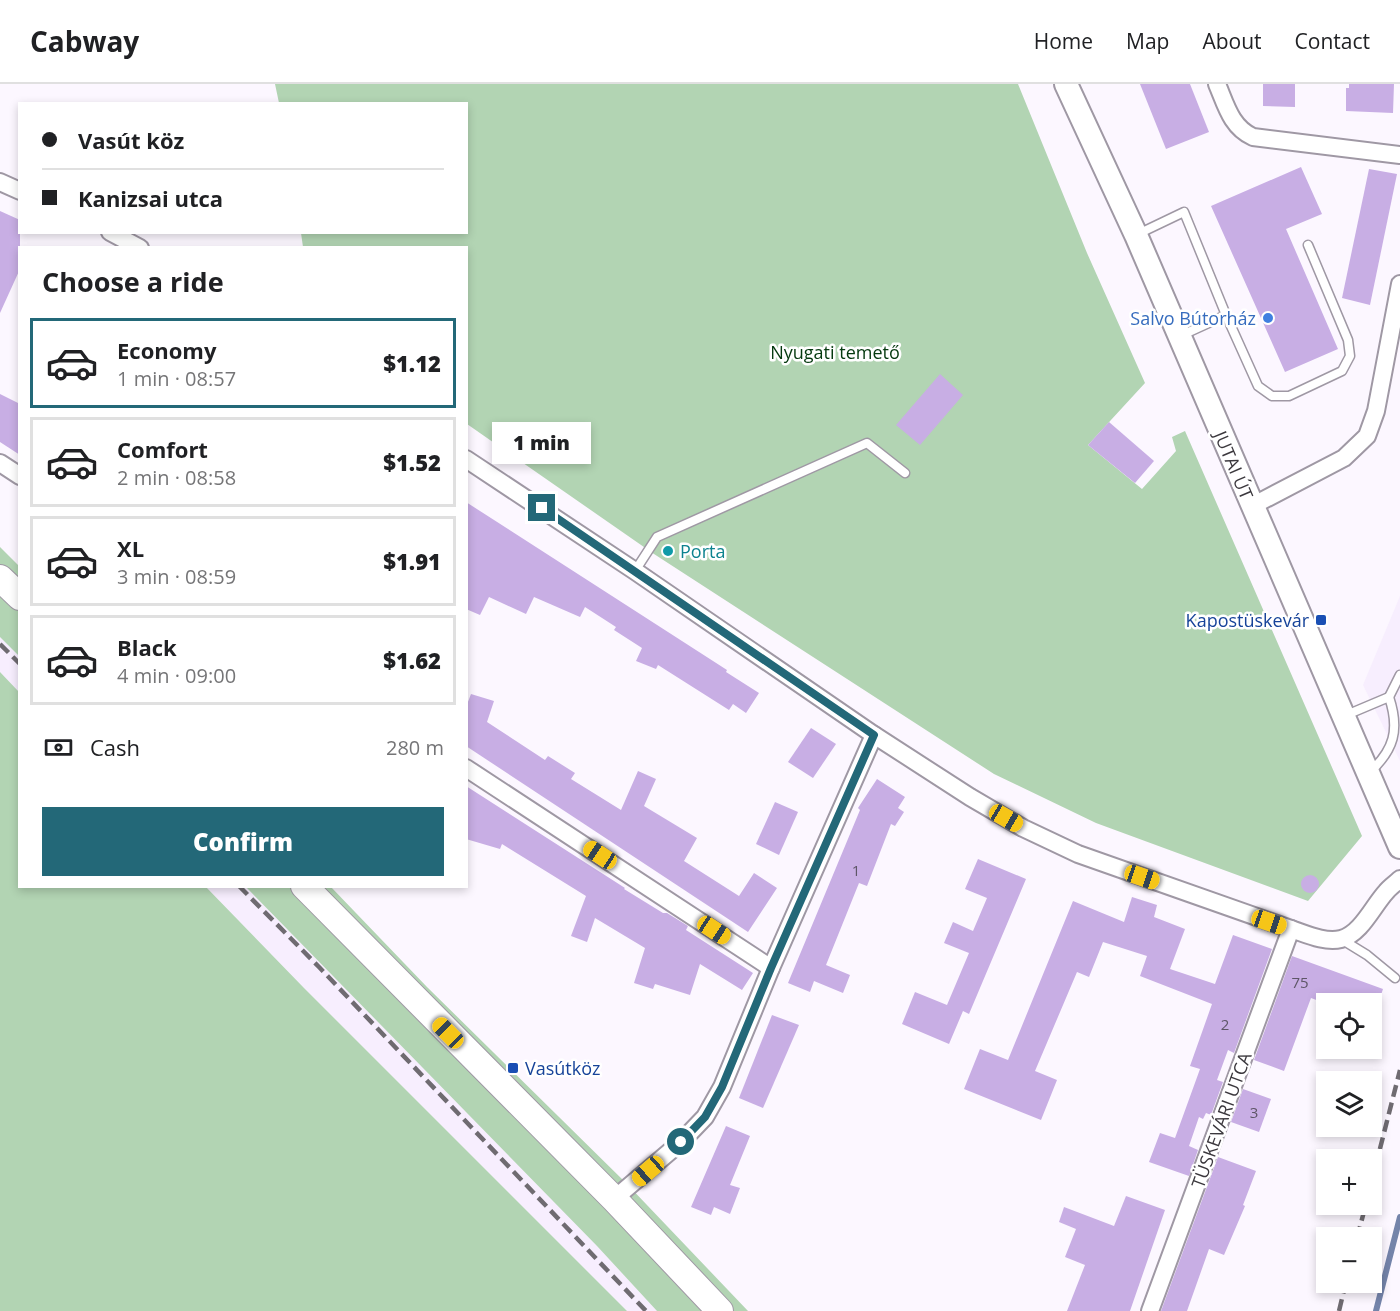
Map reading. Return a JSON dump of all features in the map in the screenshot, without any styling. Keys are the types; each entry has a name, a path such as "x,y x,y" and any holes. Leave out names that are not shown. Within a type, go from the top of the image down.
{"main road":[{"path":"0,578 18,595"},
{"path":"306,888 614,1199 720,1311"}],"street":[{"name":"JUTAI ÚT","path":"1066,84 1136,235 1400,847"},
{"path":"1217,84 1234,123 1242,132 1253,137 1400,155"},
{"path":"0,182 18,190"},
{"path":"114,234 136,246"},
{"path":"1252,506 1344,458 1366,436 1376,411 1400,284"},
{"path":"468,460 635,571 874,735 1023,828 1069,850 1313,937 1340,939 1358,928 1387,891 1400,879"},
{"path":"0,463 18,475"},
{"path":"614,1199 681,1142 705,1117 722,1087 771,968 874,735"},
{"path":"468,769 771,968"},
{"name":"TÜSKEVÁRI UTCA","path":"1150,1311 1291,929"}],"lane":[{"path":"1136,235 1184,212 1258,386 1272,396 1289,396 1342,371 1350,356 1348,340 1308,245"},
{"path":"1179,336 1226,315"},
{"path":"635,571 657,537 867,443 905,473"},
{"path":"1343,716 1389,697 1400,675"},
{"path":"1368,773 1386,758 1397,733 1396,711 1389,697"},
{"path":"1340,939 1368,955 1395,978"}],"shaded area":[{"path":"1400,596 1400,761 1363,685"},
{"path":"0,637 18,655 18,691 0,672"},
{"path":"207,888 247,888 597,1246 657,1311 627,1311"}],"green space":[{"name":"Nyugati temető","path":"275,84 1018,84 1087,253 1145,383 1088,445 1142,489 1176,451 1172,437 1185,431 1362,836 1308,901 1096,823 994,774 654,554 468,425 468,246 303,246 301,234 468,234 468,102 279,102"},
{"path":"0,547 18,565 18,655 0,637"},
{"path":"0,672 18,691 18,888 207,888 627,1311 0,1311"},
{"path":"247,888 332,888 427,987 626,1183 748,1311 657,1311 597,1246"}],"building":[{"path":"1140,84 1190,84 1209,132 1166,149"},
{"path":"1263,84 1295,84 1295,107 1263,106"},
{"path":"1349,84 1394,84 1393,113 1346,111 1346,88 1349,88"},
{"path":"1301,167 1322,214 1286,229 1338,349 1285,372 1211,206"},
{"path":"1369,169 1397,174 1370,305 1342,298"},
{"path":"0,211 18,219 20,246 18,246 18,273 0,313"},
{"path":"940,374 963,395 920,445 896,425"},
{"path":"0,394 18,403 18,454 0,442"},
{"path":"1109,422 1154,461 1135,483 1088,445"},
{"path":"468,503 759,693 746,713 733,704 729,710 658,665 656,669 636,661 642,648 614,630 616,627 585,607 580,617 534,597 526,614 489,597 480,615 468,610"},
{"path":"471,694 494,701 487,722 545,760 548,756 575,773 571,779 621,810 638,771 656,779 644,806 697,838 684,861 739,896 754,873 777,888 748,932 468,747 468,702"},
{"path":"811,728 836,744 813,778 788,762"},
{"path":"877,779 905,797 898,808 904,812 895,826 891,824 867,886 859,883 826,965 850,975 843,993 814,981 810,992 788,983 860,810 858,808"},
{"path":"468,787 624,889 688,926 686,930 753,973 742,990 700,964 690,995 655,984 653,989 634,983 645,948 595,918 587,942 571,936 586,896 502,844 500,849 468,840"},
{"path":"775,802 798,812 779,855 756,844"},
{"path":"978,859 1026,879 969,1014 963,1011 949,1044 902,1024 915,992 947,1005 969,953 944,943 953,922 973,931 987,898 965,889"},
{"path":"1310,875 1316,878 1319,884 1316,890 1310,893 1304,890 1301,884 1304,878"},
{"path":"1132,897 1157,905 1154,917 1185,929 1170,969 1215,984 1233,935 1272,949 1234,1053 1228,1050 1217,1080 1223,1082 1211,1115 1206,1113 1203,1119 1199,1117 1189,1146 1198,1150 1189,1176 1149,1162 1160,1133 1175,1138 1200,1069 1190,1066 1212,1004 1140,976 1147,956 1103,942 1089,977 1077,972 1035,1071 1057,1080 1041,1120 964,1089 980,1049 1008,1060 1073,901 1124,922"},
{"path":"1292,956 1383,989 1382,993 1316,993 1316,1000 1311,998 1284,1071 1254,1060"},
{"path":"772,1015 799,1025 763,1108 739,1098"},
{"path":"1243,1089 1271,1099 1259,1132 1231,1122"},
{"path":"726,1126 750,1136 730,1185 740,1188 730,1214 714,1207 711,1215 691,1207"},
{"path":"1218,1157 1256,1171 1243,1205 1245,1206 1224,1255 1209,1249 1187,1311 1161,1311"},
{"path":"1126,1196 1165,1210 1130,1311 1067,1311 1085,1265 1065,1257 1076,1229 1059,1222 1064,1207 1114,1226"}],"waterway":[{"path":"1376,1311 1400,1217"}],"railway":[{"path":"0,644 18,662"},
{"path":"241,888 646,1311"},
{"path":"1380,1149 1400,1070"},
{"path":"1360,1227 1363,1215"},
{"path":"1339,1311 1343,1293"}],"place":[{"name":"Salvo Bútorház","path":"1268,318"},
{"name":"Porta","path":"668,551"},
{"name":"Kapostüskevár","path":"1321,620"},
{"name":"Vasútköz","path":"513,1068"}],"route":[{"path":"542,508 874,735 771,968 722,1087 705,1117 681,1142"}]}
